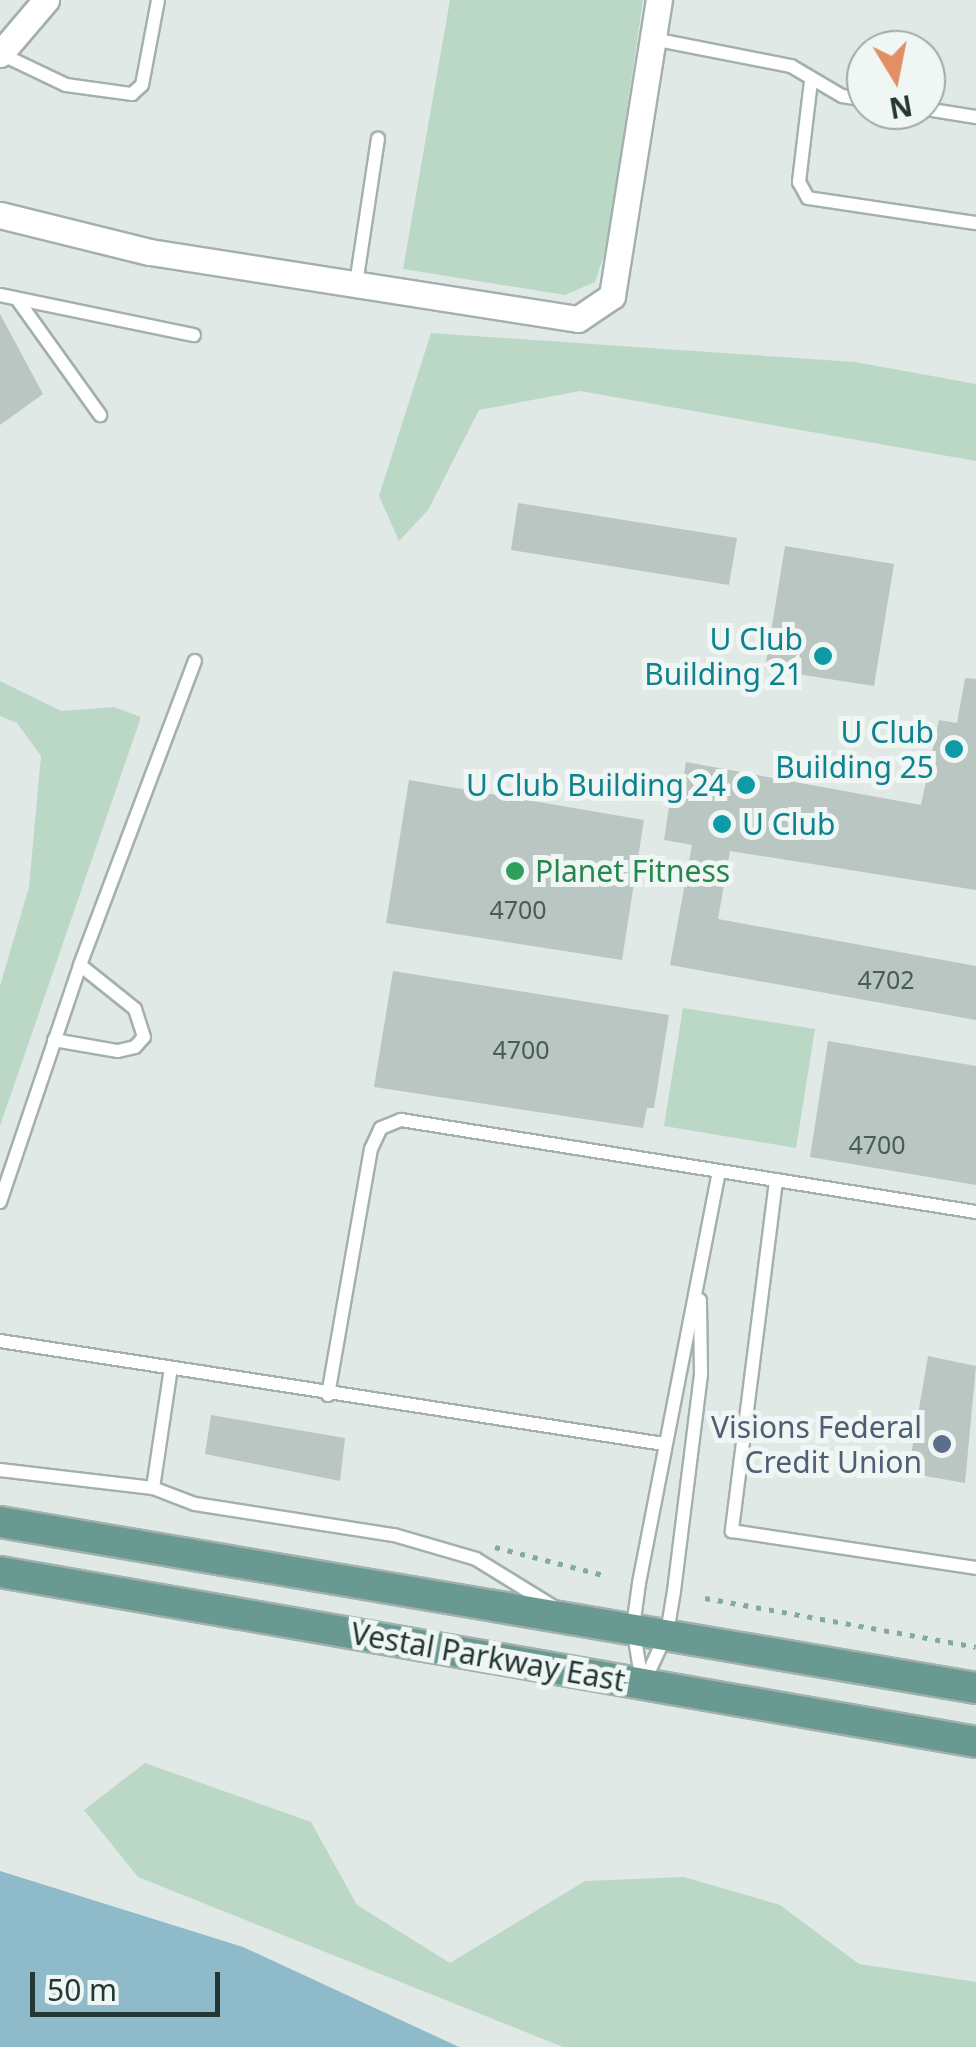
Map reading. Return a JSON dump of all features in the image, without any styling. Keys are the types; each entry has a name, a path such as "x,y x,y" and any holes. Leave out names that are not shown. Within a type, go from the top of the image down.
{"main road":[{"name":"Vestal Parkway East","path":"0,1522 976,1688"},
{"name":"Vestal Parkway East","path":"1,1578 976,1742"}],"street":[{"path":"0,54 46,0"},
{"path":"0,214 150,252 516,313 578,318 600,309 612,296 659,0"}],"lane":[{"path":"0,54 66,85 132,94 142,86 158,0"},
{"path":"653,39 791,66 810,80 846,93"},
{"path":"810,80 799,182 808,198 976,223"},
{"path":"946,113 976,118"},
{"path":"356,284 378,139"},
{"path":"0,296 194,335"},
{"path":"17,299 100,415"},
{"path":"0,1202 80,964 195,661"},
{"path":"54,1040 118,1051 135,1047 144,1036 140,1014 80,964"},
{"path":"328,1395 371,1148 381,1128 401,1120 976,1212"},
{"path":"643,1684 633,1627 664,1444 718,1172"},
{"path":"776,1181 732,1531 976,1568"},
{"path":"643,1684 667,1633 701,1374 699,1280"},
{"path":"0,1341 328,1395 664,1444"},
{"path":"152,1488 170,1368"},
{"path":"0,1470 152,1488 195,1504 387,1530 476,1559 570,1616"}],"path":[{"path":"475,1542 603,1575"},
{"path":"705,1598 976,1646"}],"green space":[{"path":"450,0 643,0 607,246 595,282 565,295 403,269"},
{"path":"431,333 855,362 976,384 976,461 580,391 479,410 428,510 399,541 379,496"},
{"path":"0,681 61,711 114,707 141,717 0,1126 0,986 29,887 41,756 17,723 0,716"},
{"path":"683,1008 815,1029 796,1148 664,1126"},
{"path":"145,1763 311,1822 357,1905 450,1963 585,1881 684,1877 780,1905 859,1964 976,1982 976,2047 563,2047 138,1877 84,1810"}],"water":[{"path":"0,1871 243,1947 459,2047 0,2047"}],"building":[{"path":"0,314 43,394 0,425"},
{"path":"518,503 737,538 729,585 511,550"},
{"path":"785,546 894,564 874,686 765,669"},
{"path":"965,678 976,679 976,890 730,851 718,919 976,966 976,1020 670,965 692,845 664,840 669,807 679,808 686,762 921,805 939,720 957,723"},
{"name":"Planet Fitness","path":"409,780 644,820 622,960 386,923"},
{"path":"393,971 669,1015 654,1108 647,1108 643,1128 374,1087"},
{"path":"828,1041 976,1066 976,1185 810,1157"},
{"name":"Visions Federal Credit Union","path":"928,1356 976,1366 965,1483 908,1473"},
{"path":"211,1415 345,1438 340,1481 205,1454"}],"place":[{"name":"U Club Building 21","path":"823,656"},
{"name":"U Club Building 25","path":"954,749"},
{"name":"U Club Building 24","path":"746,785"},
{"name":"U Club","path":"722,824"},
{"name":"Planet Fitness","path":"515,871"},
{"name":"Visions Federal Credit Union","path":"942,1444"}]}
